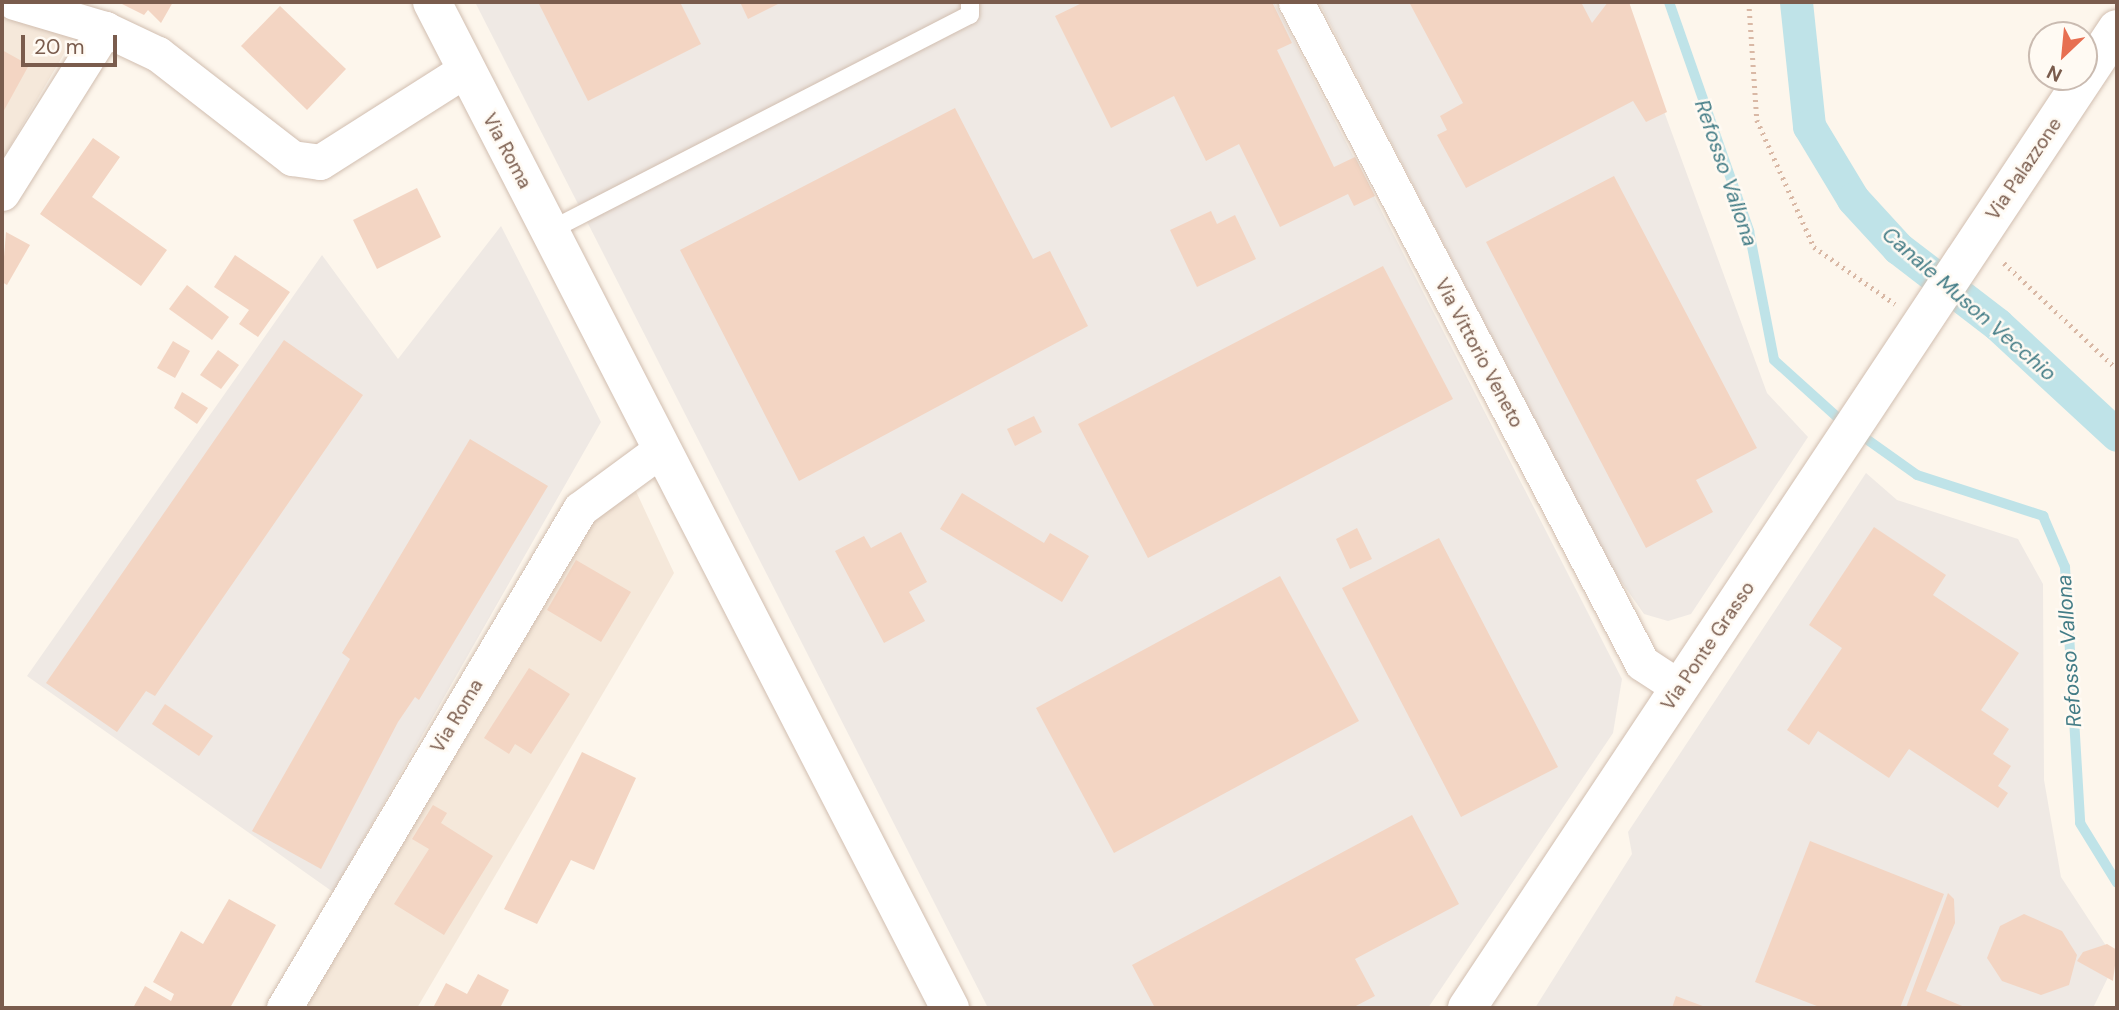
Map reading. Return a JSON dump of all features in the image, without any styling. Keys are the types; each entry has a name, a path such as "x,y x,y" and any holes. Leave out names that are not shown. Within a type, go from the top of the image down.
{"street":[{"path":"14,2 105,29 191,78 270,147 320,162 465,70"},
{"name":"Via Roma","path":"432,2 660,450 950,1008"},
{"name":"Via Vittorio Veneto","path":"1296,2 1642,663 1680,688"},
{"path":"2,193 105,29"},
{"name":"Via Palazzone","path":"1948,284 2117,29"},
{"name":"Via Ponte Grasso","path":"1467,1008 1948,284"},
{"name":"Via Roma","path":"284,1008 580,509 660,450"}],"lane":[{"path":"549,231 970,15 970,2"}],"path":[{"path":"1749,2 1757,120 1814,247 1922,323"},
{"name":"Via Palazzone","path":"1973,245 2117,369"}],"shaded area":[{"path":"475,2 1274,2 1622,679 1613,733 1428,1008 988,1008"},
{"path":"1319,2 1624,2 1767,393 1808,437 1691,614 1668,621 1644,614 1609,564"},
{"path":"2,11 71,31 73,38 2,160"},
{"path":"501,226 601,422 333,892 27,676 322,255 398,359"},
{"path":"1866,473 1897,500 2018,539 2043,584 2044,780 2061,877 2116,961 2093,1008 1535,1008 1632,854 1628,832"},
{"path":"634,487 674,573 417,1008 301,1008 589,513"}],"building":[{"path":"118,2 173,2 161,23 148,10 144,15"},
{"path":"538,2 680,2 701,44 588,101"},
{"path":"740,2 782,2 748,19"},
{"path":"1084,2 1272,2 1292,43 1277,50 1334,167 1355,157 1375,196 1354,206 1348,194 1280,227 1239,144 1206,161 1174,96 1111,128 1055,16"},
{"path":"1409,2 1581,2 1592,23 1608,2 1629,2 1667,112 1646,122 1633,101 1466,188 1437,135 1447,130 1440,116 1463,103"},
{"path":"280,6 346,69 307,110 241,46"},
{"path":"2,50 29,65 2,114"},
{"path":"955,108 1033,259 1050,251 1088,326 799,481 680,250"},
{"path":"93,138 120,157 92,197 167,250 141,286 40,214"},
{"path":"1614,176 1757,448 1696,480 1713,512 1646,548 1486,242"},
{"path":"417,188 441,237 377,269 353,220"},
{"path":"1211,211 1217,224 1235,215 1256,259 1197,287 1170,230"},
{"path":"6,232 30,245 7,285 2,282"},
{"path":"235,255 290,292 258,337 239,324 249,310 214,287"},
{"path":"1383,266 1453,399 1148,558 1078,424"},
{"path":"187,285 229,317 212,340 169,309"},
{"path":"284,340 363,395 155,696 146,691 117,732 46,683"},
{"path":"173,341 190,351 175,378 157,368"},
{"path":"218,350 239,365 221,389 200,375"},
{"path":"182,392 208,408 197,424 174,408"},
{"path":"1034,416 1042,432 1015,446 1007,429"},
{"path":"470,439 548,486 419,700 415,697 398,722 321,869 252,831 350,659 342,653"},
{"path":"962,493 1044,543 1050,533 1089,556 1062,602 940,529"},
{"path":"1874,527 1946,575 1933,595 2019,653 1981,710 2009,729 1993,754 2011,766 1998,786 2008,793 1998,808 1909,749 1889,778 1818,731 1809,745 1787,730 1842,648 1809,625"},
{"path":"1357,528 1372,559 1350,569 1336,539"},
{"path":"901,532 927,582 909,592 925,621 884,643 835,551 864,536 871,548"},
{"path":"1439,538 1558,767 1461,817 1342,588"},
{"path":"576,560 631,592 601,642 547,610"},
{"path":"1280,576 1359,721 1114,853 1036,708"},
{"path":"529,668 570,694 531,754 515,744 509,754 484,738"},
{"path":"165,704 213,736 199,756 152,724"},
{"path":"582,752 636,778 594,870 571,860 537,924 504,909"},
{"path":"433,805 447,813 441,823 493,856 444,935 394,904 429,849 412,839"},
{"path":"1412,815 1459,904 1355,959 1375,996 1352,1008 1155,1008 1132,965"},
{"path":"1810,841 1944,894 1900,1008 1822,1008 1755,982"},
{"path":"1948,893 1954,899 1955,923 1926,991 1967,1008 1906,1008"},
{"path":"229,899 276,925 230,1008 133,1008 145,986 171,1001 174,994 153,982 181,931 203,944"},
{"path":"2024,914 2062,931 2077,955 2069,985 2041,995 2002,981 1987,958 2000,926"},
{"path":"2107,944 2117,950 2113,981 2077,961 2083,952"},
{"path":"478,974 509,990 500,1008 434,1006 446,983 467,994"},
{"path":"1676,996 1708,1008 1672,1008"}],"waterway":[{"name":"Refosso Vallona","path":"1669,2 1749,231 1774,360 1846,425"},
{"name":"Canale Muson Vecchio","path":"1796,2 1809,126 1853,199 1898,248 1997,324 2117,435"},
{"name":"Refosso Vallona","path":"1858,433 1917,475 2043,516 2065,567 2080,823 2117,883"}]}
